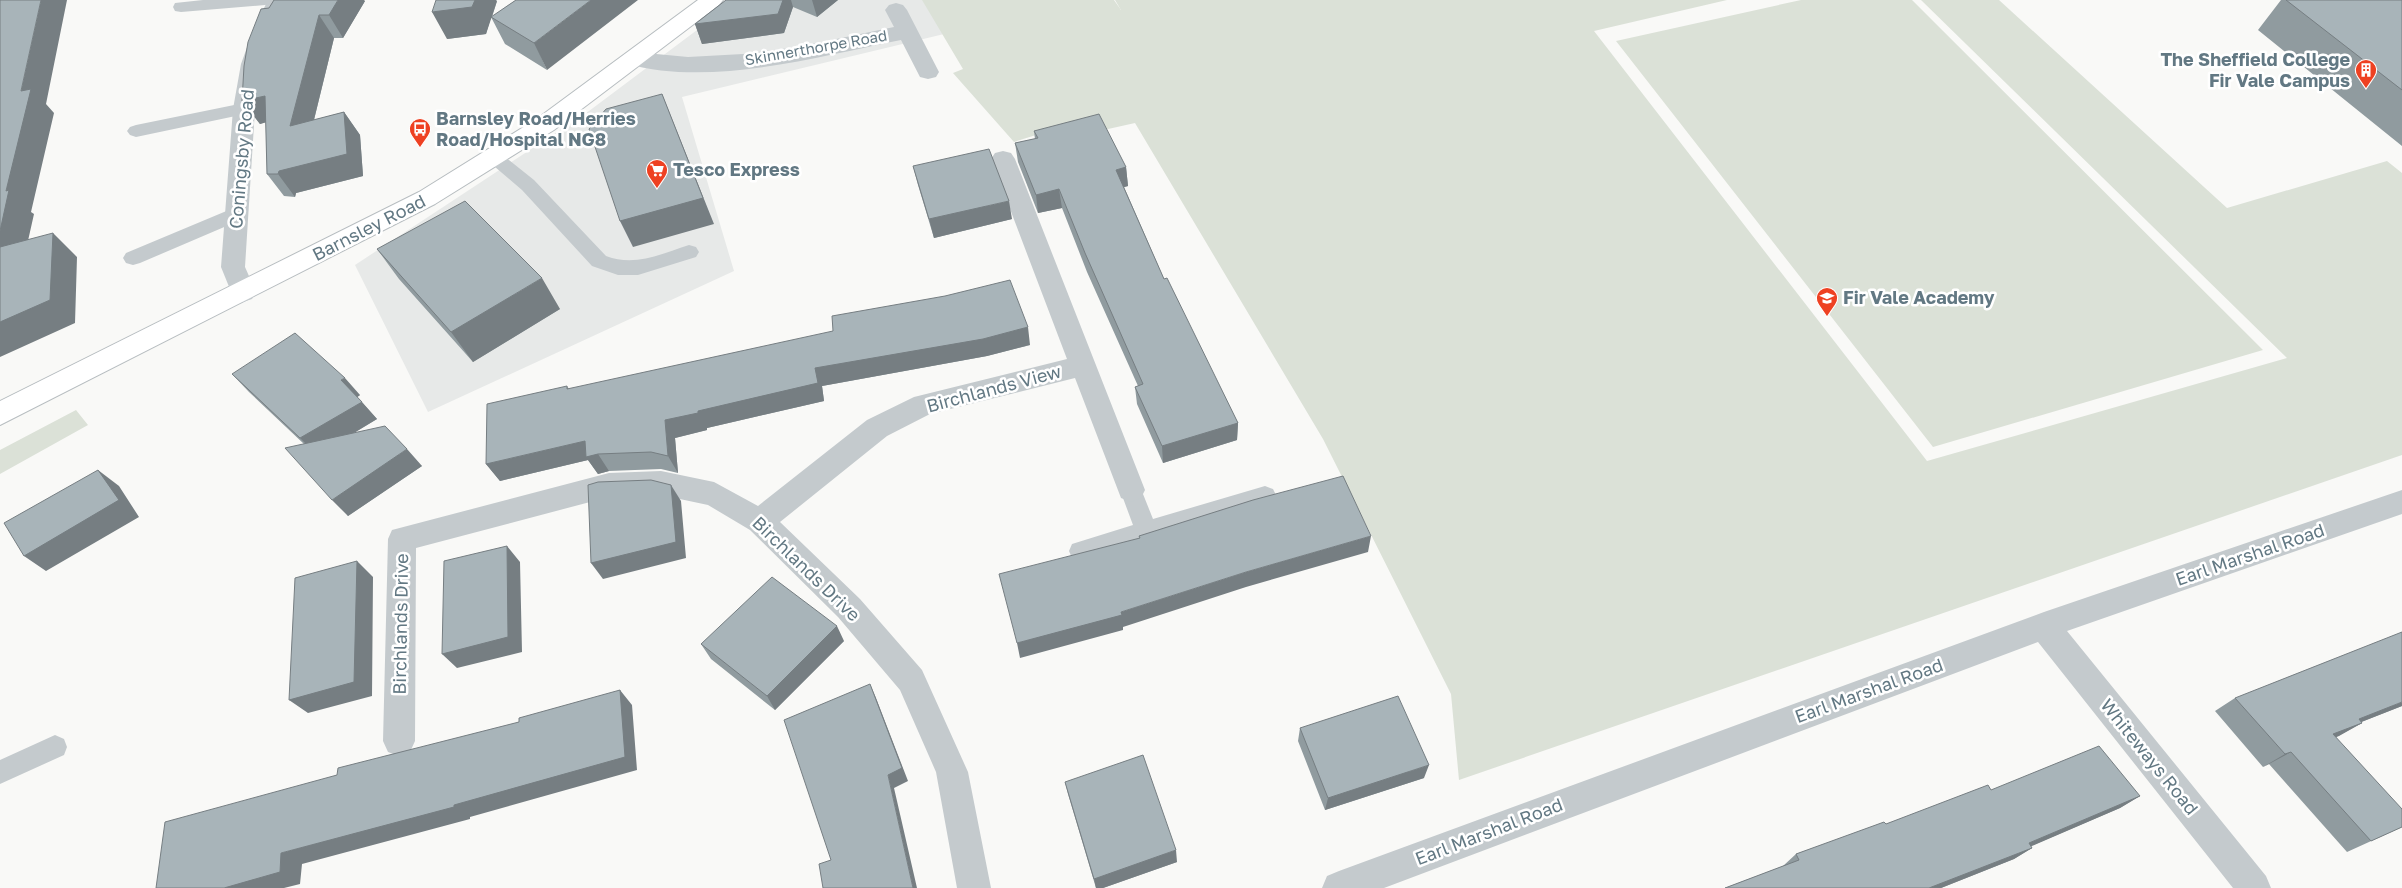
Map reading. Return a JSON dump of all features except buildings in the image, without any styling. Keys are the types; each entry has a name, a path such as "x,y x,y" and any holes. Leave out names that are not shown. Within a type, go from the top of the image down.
{"main road":[{"name":"Barnsley Road","path":"0,414 427,198 546,124 712,0"}],"street":[{"name":"Coningsby Road","path":"243,292 234,268 244,109 252,64 265,28 278,0"},
{"name":"Skinnerthorpe Road","path":"896,10 928,72"},
{"name":"Skinnerthorpe Road","path":"635,59 687,64 741,62 793,55 906,32"},
{"name":"Birchlands View","path":"1003,159 1131,490"},
{"name":"Birchlands View","path":"760,521 877,428 924,405 1083,366"},
{"name":"Birchlands Drive","path":"399,741 402,539 609,485 661,482 714,494 760,521 850,608 911,680 952,772 974,888"},
{"name":"Earl Marshal Road","path":"1339,888 2044,626 2402,502"},
{"name":"Whiteways Road","path":"2044,626 2254,888"}],"lane":[{"path":"181,7 265,0"},
{"path":"136,131 244,109"},
{"path":"494,157 528,185 599,261 618,268 638,268 689,252"},
{"path":"133,258 236,214"},
{"path":"1131,490 1146,531"},
{"path":"1080,551 1264,495"},
{"path":"0,772 55,747"}],"shaded area":[{"path":"737,0 1086,0 682,97 734,271 428,412 355,265 589,111"},
{"name":"Fir Vale Academy","path":"922,0 1114,0 1121,10 1115,0 1727,0 1594,31 1927,461 2287,358 1921,0 1999,0 2227,208 2387,161 2402,173 2402,455 1459,780 1451,694 1323,439 1135,123 1041,144 1036,135 1014,142 953,73 963,69"},
{"path":"1801,0 1912,0 2263,350 1933,447 1616,41"},
{"path":"76,410 88,425 0,474 0,450"}],"place":[{"name":"The Sheffield College Fir Vale Campus","path":"2366,89"},
{"name":"Barnsley Road/Herries Road/Hospital NG8","path":"420,148"},
{"name":"Tesco Express","path":"657,189"},
{"name":"Fir Vale Academy","path":"1827,317"}]}
